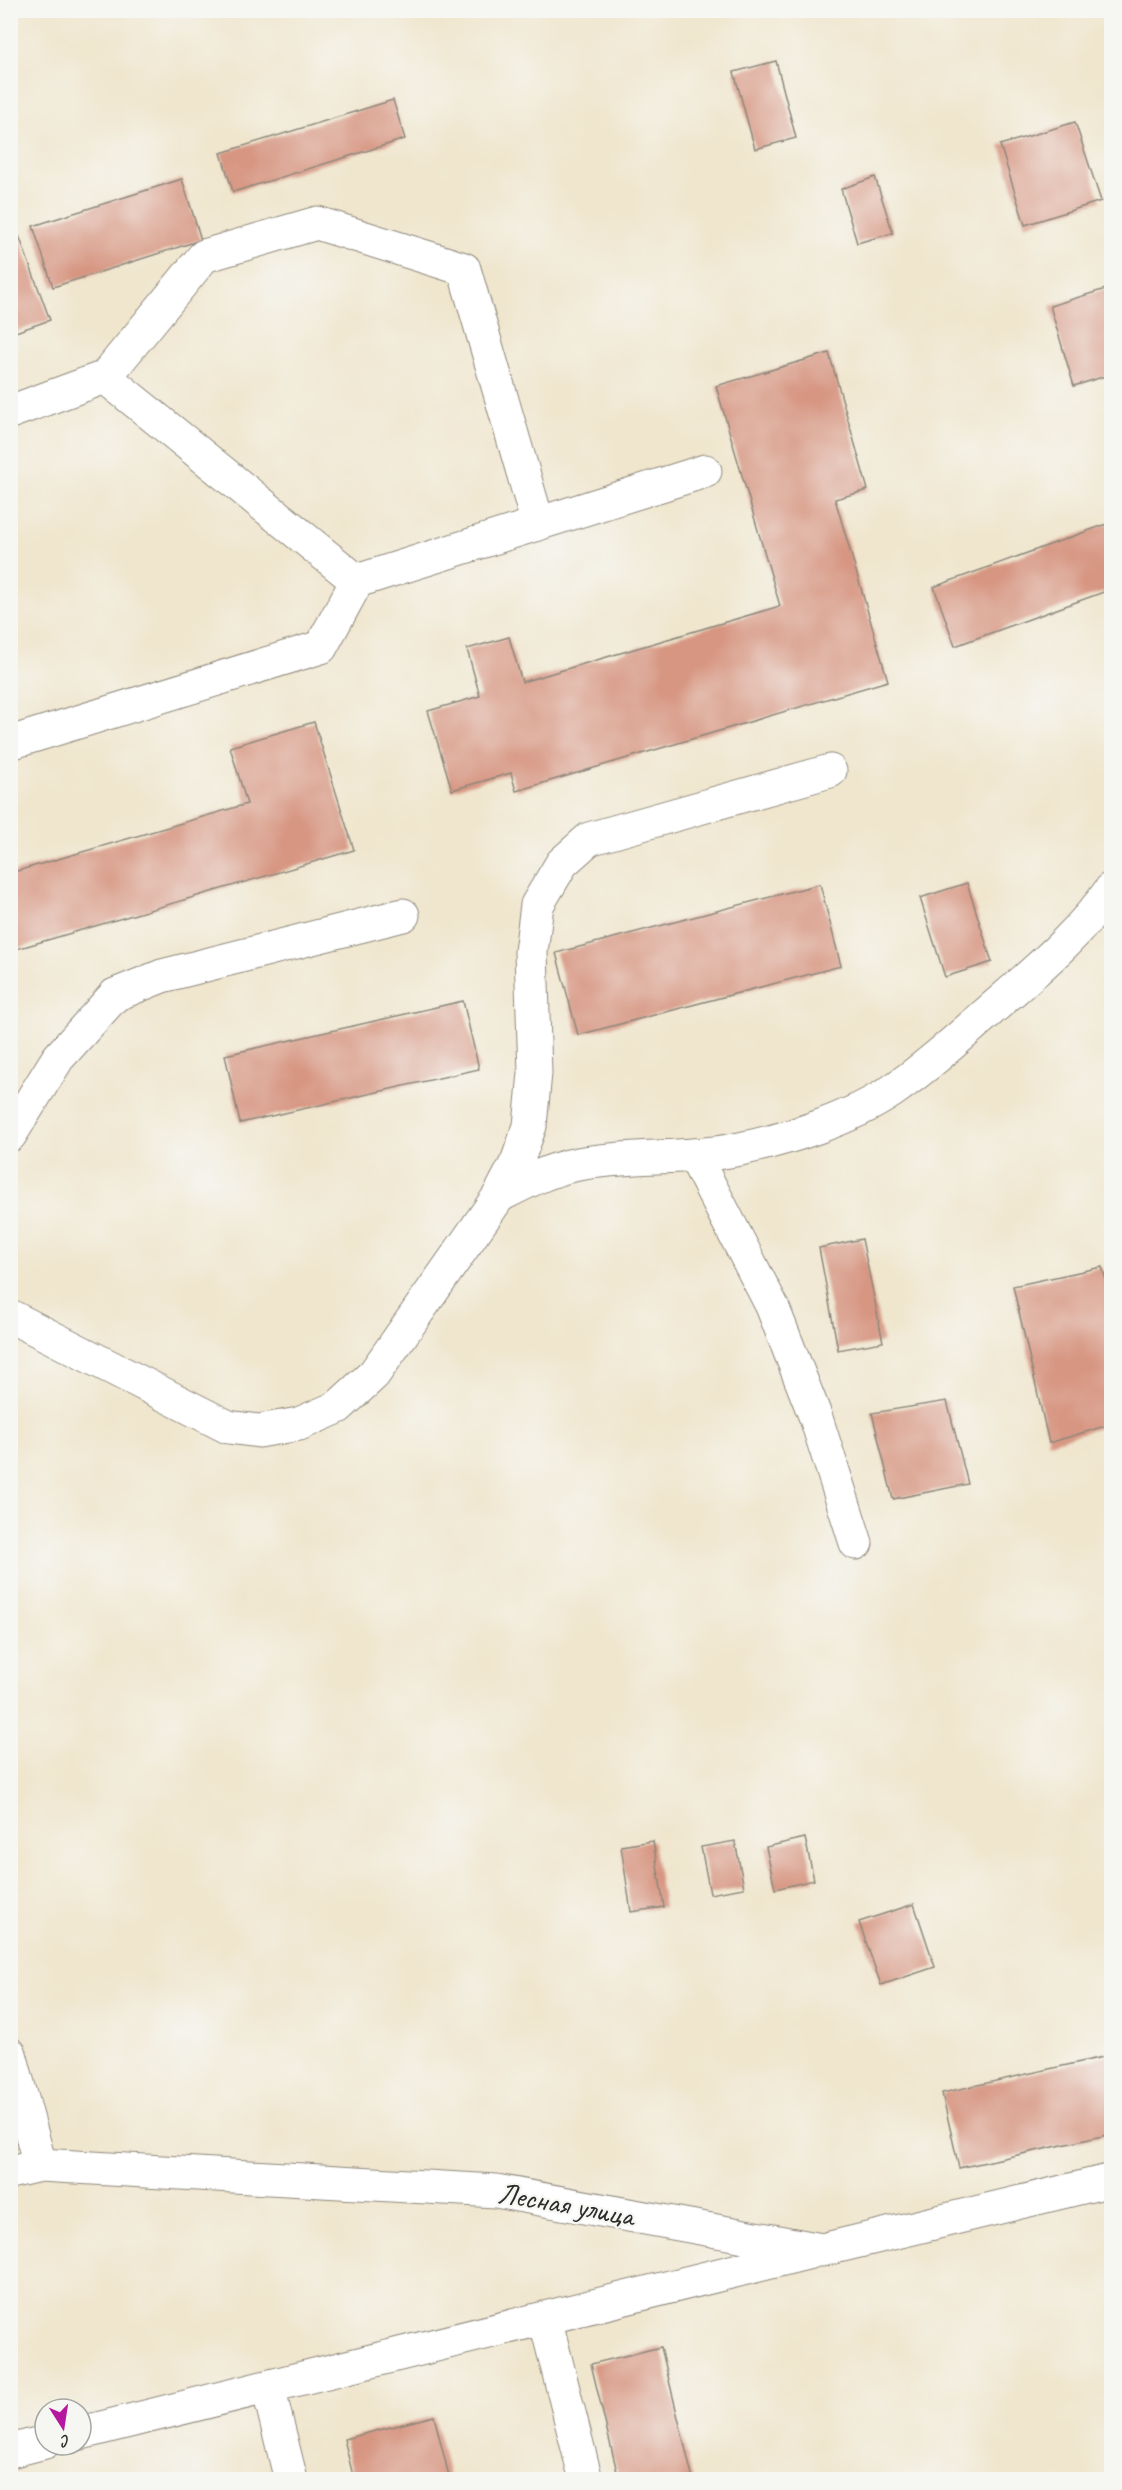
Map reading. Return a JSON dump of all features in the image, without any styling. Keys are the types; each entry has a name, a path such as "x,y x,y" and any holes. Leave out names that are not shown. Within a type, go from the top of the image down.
{"street":[{"path":"10,412 105,378 204,256 317,223 464,269 538,524"},
{"path":"105,378 357,581"},
{"path":"10,742 321,647 357,581 705,471"},
{"path":"10,1316 228,1427 259,1431 299,1424 338,1407 374,1374 499,1196 517,1162 530,1126 535,1073 531,952 537,905 562,863 589,838 830,771"},
{"path":"499,1196 541,1175 576,1164 624,1157 694,1155 740,1149 833,1122 891,1092 938,1055 1046,962 1093,915 1112,888"},
{"path":"10,1135 58,1058 115,995 162,976 403,915"},
{"path":"694,1155 772,1306 816,1418 856,1543"},
{"path":"10,2054 25,2169"},
{"name":"Лесная улица","path":"25,2169 496,2191 822,2250 1112,2180"},
{"path":"93,2430 822,2250"},
{"path":"545,2318 586,2480"},
{"path":"268,2387 291,2480"},
{"path":"10,2451 33,2445"}],"building":[{"path":"776,61 796,138 755,149 734,72"},
{"path":"393,100 405,139 233,192 221,153"},
{"path":"1075,122 1101,201 1025,225 1000,145"},
{"path":"875,177 893,233 857,243 841,189"},
{"path":"182,179 201,240 53,287 33,226"},
{"path":"18,233 50,320 10,334 10,236"},
{"path":"1112,287 1112,374 1074,386 1050,306"},
{"path":"829,353 868,490 835,499 888,681 516,791 511,773 452,790 428,711 480,696 467,649 509,637 522,682 780,606 716,386"},
{"path":"1112,522 1112,589 955,646 934,587"},
{"path":"314,722 354,850 10,951 10,873 247,804 230,747"},
{"path":"967,883 992,962 945,977 920,898"},
{"path":"820,884 841,966 578,1035 556,953"},
{"path":"463,1001 479,1069 240,1123 225,1055"},
{"path":"862,1239 883,1342 838,1350 819,1248"},
{"path":"1102,1267 1112,1299 1112,1424 1049,1443 1013,1286"},
{"path":"947,1401 968,1484 893,1499 872,1413"},
{"path":"805,1838 814,1880 775,1889 766,1847"},
{"path":"653,1841 664,1907 631,1912 621,1846"},
{"path":"735,1841 744,1888 710,1894 701,1847"},
{"path":"914,1904 935,1967 881,1985 859,1922"},
{"path":"1112,2055 1112,2134 959,2168 942,2093"},
{"path":"661,2347 693,2480 619,2480 591,2364"},
{"path":"434,2416 450,2480 354,2480 344,2439"}]}
